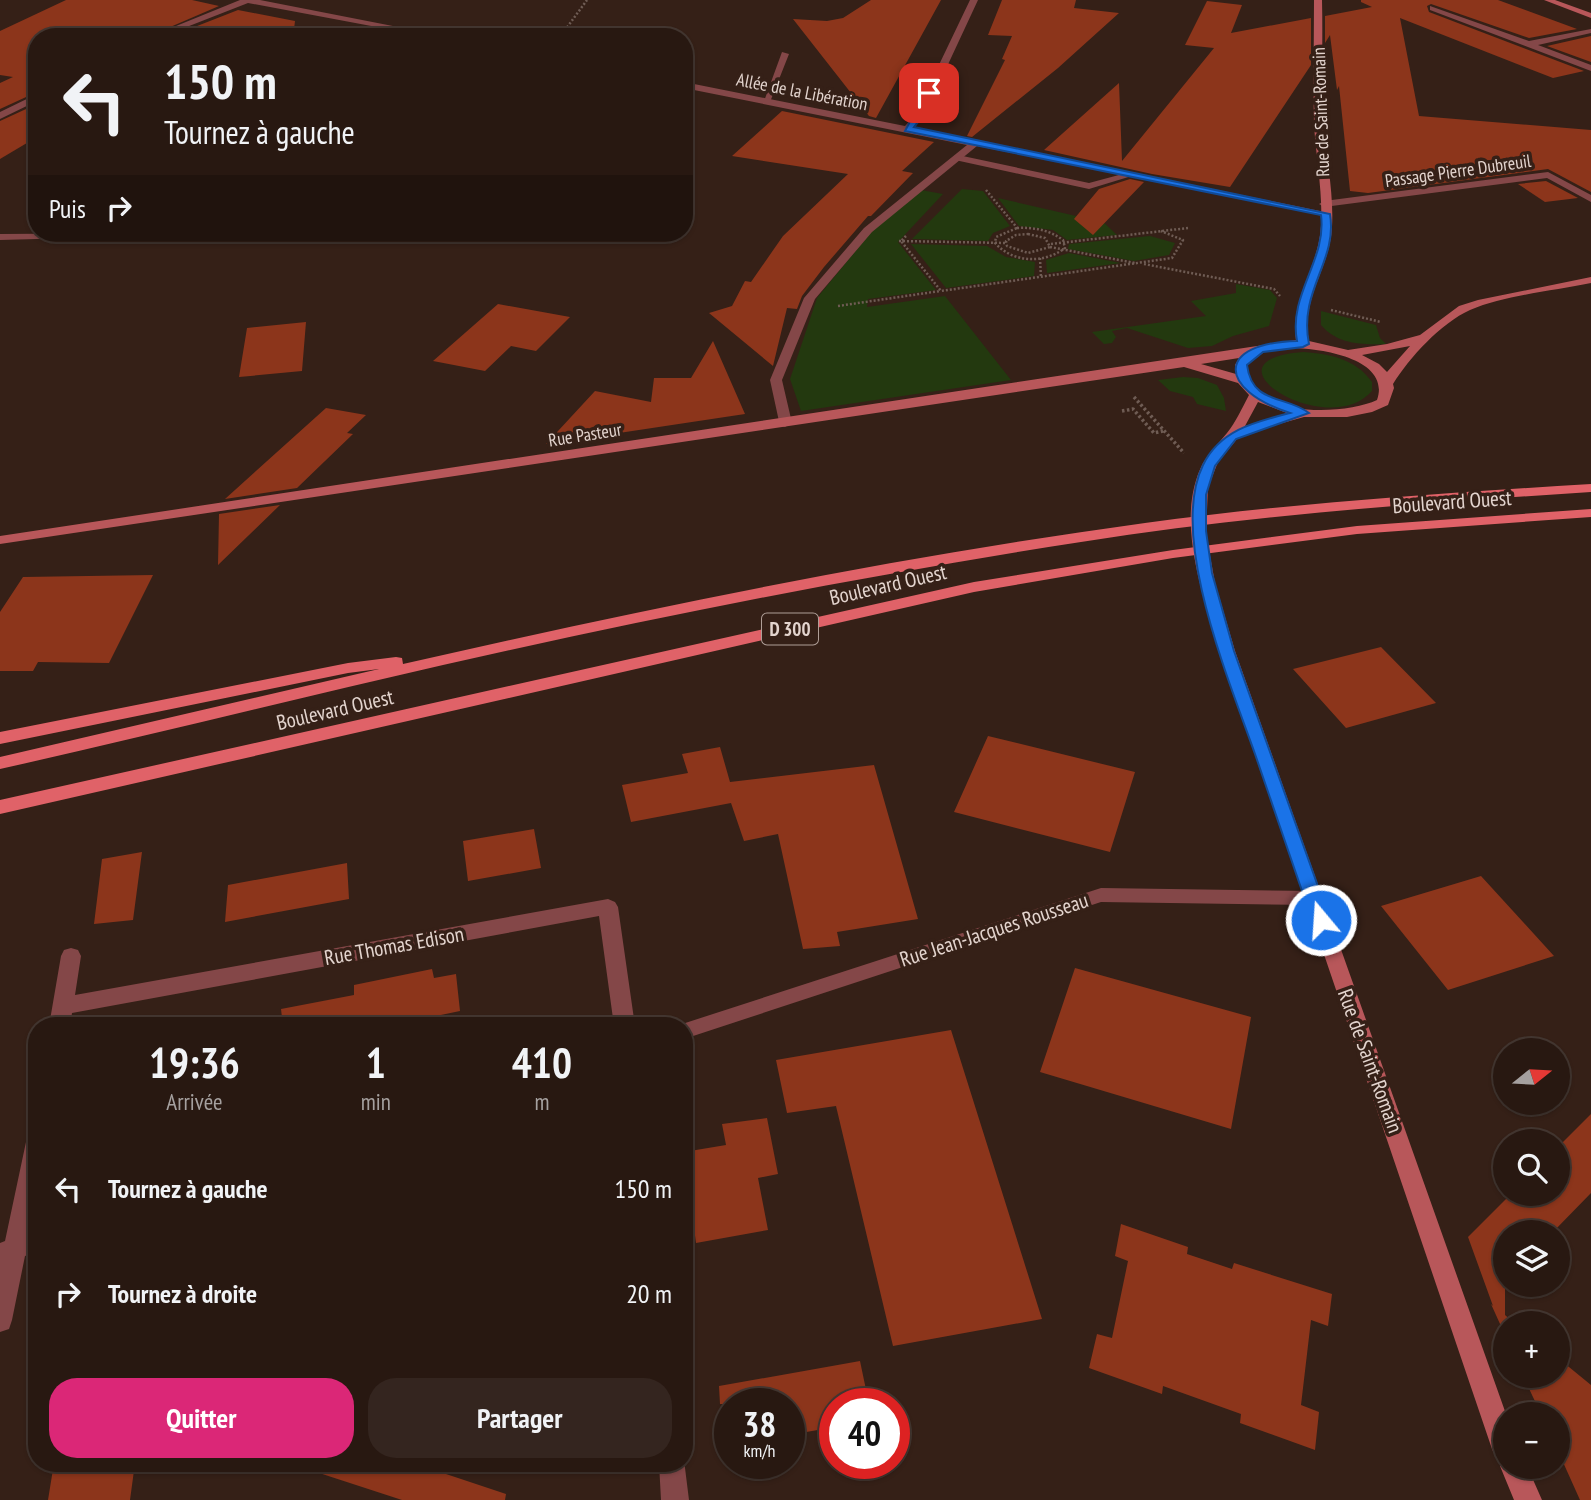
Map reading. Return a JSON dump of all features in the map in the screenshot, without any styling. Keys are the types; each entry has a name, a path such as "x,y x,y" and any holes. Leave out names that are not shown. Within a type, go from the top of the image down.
{"main road":[{"name":"Boulevard Ouest","path":"0,763 504,647 714,604 1083,537 1271,512 1452,496 1591,488"},
{"name":"Boulevard Ouest","path":"0,807 974,587 1173,554 1357,530 1591,513"},
{"path":"0,738 348,668 504,647"}],"street":[{"path":"174,28 247,0 397,28"},
{"name":"Rue de Saint-Romain","path":"1303,344 1300,324 1304,303 1324,249 1327,225 1319,122 1318,0"},
{"path":"1548,0 1591,16"},
{"path":"908,129 919,116 970,1"},
{"path":"250,13 276,5"},
{"path":"1433,8 1591,68"},
{"path":"200,17 237,15"},
{"path":"1529,44 1591,32"},
{"name":"Allée de la Libération","path":"693,87 1130,175 1324,209"},
{"path":"0,116 28,102"},
{"path":"785,423 776,380 810,298 860,240 974,144"},
{"path":"1387,383 1396,368 1424,338 1450,317 1482,302 1591,280"},
{"path":"1349,353 1396,346 1424,338"},
{"name":"Rue Pasteur","path":"0,540 1175,363 1251,354 1279,345 1303,344 1349,353"},
{"path":"1251,354 1241,365 1243,380 1256,394 1270,402 1303,413 1331,416 1368,411 1383,402 1388,389 1378,370 1349,353"},
{"name":"Rue Pasteur","path":"1175,363 1208,369 1243,380"},
{"name":"Rue de Saint-Romain","path":"1256,394 1232,436 1209,465 1205,476 1200,495 1200,531 1205,573 1227,651 1493,1414"},
{"path":"1232,436 1303,413"},
{"name":"Rue Jean-Jacques Rousseau","path":"693,1027 1101,895 1314,898"},
{"name":"Rue Thomas Edison","path":"61,1016 608,907 624,1017"},
{"path":"61,1016 71,956"},
{"path":"0,1320 18,1248 28,1192"},
{"path":"672,1472 676,1500"},
{"path":"1519,1479 1528,1500"}],"lane":[{"path":"765,102 785,54"},
{"path":"958,158 1078,185 1098,185 1130,175"},
{"name":"Passage Pierre Dubreuil","path":"1324,209 1548,175 1591,199"},
{"path":"0,237 28,236"}],"path":[{"path":"567,28 587,0"},
{"path":"1017,228 1047,231 1059,236 1065,243 1063,249 1055,255 1041,258 1016,257 1000,250 995,243 996,237 1001,233 1017,228"},
{"path":"1017,228 1021,234"},
{"path":"860,240 1006,243 1020,252 1037,253 1050,246 1065,243 1188,228"},
{"path":"805,311 1172,258 1183,240 1161,231"},
{"path":"1006,243 1011,237 1021,234 1040,236 1050,246 1063,249 1274,289 1281,298 1380,322 1396,346"},
{"path":"901,241 941,291"},
{"path":"1037,253 1041,258 1041,278"},
{"path":"1112,373 1205,476"},
{"path":"1122,411 1133,409 1154,433 1164,430"}],"green space":[{"path":"962,189 983,191 1010,226 993,233 988,241 912,239"},
{"path":"921,190 943,194 898,242 936,290 868,299 867,307 945,296 1011,380 801,411 790,379 817,298 872,231"},
{"path":"998,198 1085,218 1097,216 1117,235 1067,240 1053,230 1019,226"},
{"path":"1150,236 1175,243 1169,255 1134,261 1068,249 1069,244"},
{"path":"911,244 987,246 1006,257 1035,262 1034,276 946,288"},
{"path":"1069,253 1121,263 1047,273 1046,260"},
{"path":"1236,284 1270,290 1277,298 1269,326 1233,336 1212,346 1188,348 1127,328 1112,331 1116,337 1112,343 1104,344 1092,332 1206,316 1191,301 1236,293"},
{"path":"1321,311 1376,325 1380,338 1386,344 1359,343 1334,336 1321,325"},
{"path":"1304,352 1333,356 1350,363 1366,374 1372,382 1372,391 1352,404 1327,407 1302,403 1280,393 1266,381 1262,368 1274,358"},
{"path":"1198,378 1217,385 1224,398 1226,411 1197,404 1193,397 1170,391 1158,380"}],"building":[{"path":"66,0 192,0 219,6 168,28 28,28 28,96 0,109 0,83 13,77 0,75 0,31"},
{"path":"871,0 941,0 876,118 869,116 793,19 827,21 843,18"},
{"path":"1002,0 1076,0 1074,8 1119,13 1058,68 972,137 967,136 1005,60 1002,59 1012,36 988,35"},
{"path":"1361,0 1498,0 1577,29 1529,38 1431,4 1427,6 1429,12 1584,71 1553,78 1400,18 1419,116 1591,130 1591,192 1548,169 1368,193 1350,191 1339,86 1337,90 1330,35 1325,43 1325,16 1372,7"},
{"path":"1207,1 1242,5 1231,33 1311,18 1311,65 1230,187 1152,174 1044,150 1119,83 1122,161 1214,48 1185,45"},
{"path":"238,10 295,21 294,28 192,28"},
{"path":"1591,36 1591,62 1547,46"},
{"path":"28,108 28,142 0,159 0,121"},
{"path":"782,111 934,142 902,171 913,173 868,216 824,267 802,296 797,309 787,308 773,366 709,313 732,306 745,281 751,282 783,236 848,174 732,156"},
{"path":"1130,179 1144,182 1093,235 1074,219 1099,189"},
{"path":"1546,181 1578,198 1545,202 1518,184"},
{"path":"498,304 570,317 536,351 511,346 485,371 433,361"},
{"path":"306,322 302,371 239,377 247,328"},
{"path":"713,341 745,414 546,444 595,391 651,402 654,378 691,378"},
{"path":"326,408 366,415 347,433 353,434 297,488 225,499"},
{"path":"280,505 218,565 219,514"},
{"path":"153,575 109,663 38,662 33,671 0,671 0,612 23,577"},
{"path":"1381,647 1436,703 1346,728 1293,669"},
{"path":"988,736 1135,772 1110,852 954,812"},
{"path":"720,747 730,782 874,765 918,919 837,932 840,946 803,949 778,834 744,841 731,803 631,822 622,785 688,773 682,754"},
{"path":"534,829 541,868 468,881 463,841"},
{"path":"142,852 133,920 94,924 102,859"},
{"path":"347,863 349,899 225,922 228,885"},
{"path":"1481,876 1554,956 1448,990 1381,906"},
{"path":"1075,968 1251,1017 1231,1129 1040,1072"},
{"path":"432,969 434,978 456,974 460,1011 431,1017 282,1017 281,1009 354,995 354,985"},
{"path":"951,1030 1042,1319 893,1346 836,1106 787,1113 776,1060"},
{"path":"1591,1114 1591,1193 1565,1220 1493,1220 1493,1297 1505,1297 1505,1311 1494,1311 1468,1237 1499,1206 1570,1206 1570,1135"},
{"path":"767,1118 778,1174 758,1178 768,1230 696,1243 693,1220 693,1150 726,1145 722,1124"},
{"path":"1121,1224 1188,1247 1187,1254 1232,1269 1234,1263 1332,1294 1328,1326 1311,1320 1301,1405 1319,1412 1315,1450 1240,1423 1241,1414 1163,1386 1162,1394 1089,1368 1097,1334 1112,1338 1128,1261 1115,1256"},
{"path":"860,1361 866,1388 819,1388 819,1430 805,1432 805,1388 719,1386"},
{"path":"1570,1368 1591,1385 1591,1500 1580,1500 1570,1478 1570,1402 1535,1402 1529,1388 1570,1388"},
{"path":"53,1472 134,1472 130,1500 48,1500"},
{"path":"316,1472 440,1472 506,1494 505,1500 402,1500"}],"route":[{"path":"929,93 919,116 908,129 1325,214 1327,225 1324,249 1307,289 1300,324 1303,344 1259,349 1241,365 1243,380 1256,394 1270,402 1303,413 1232,436 1209,465 1200,495 1200,531 1205,573 1227,651 1321,920"}]}
